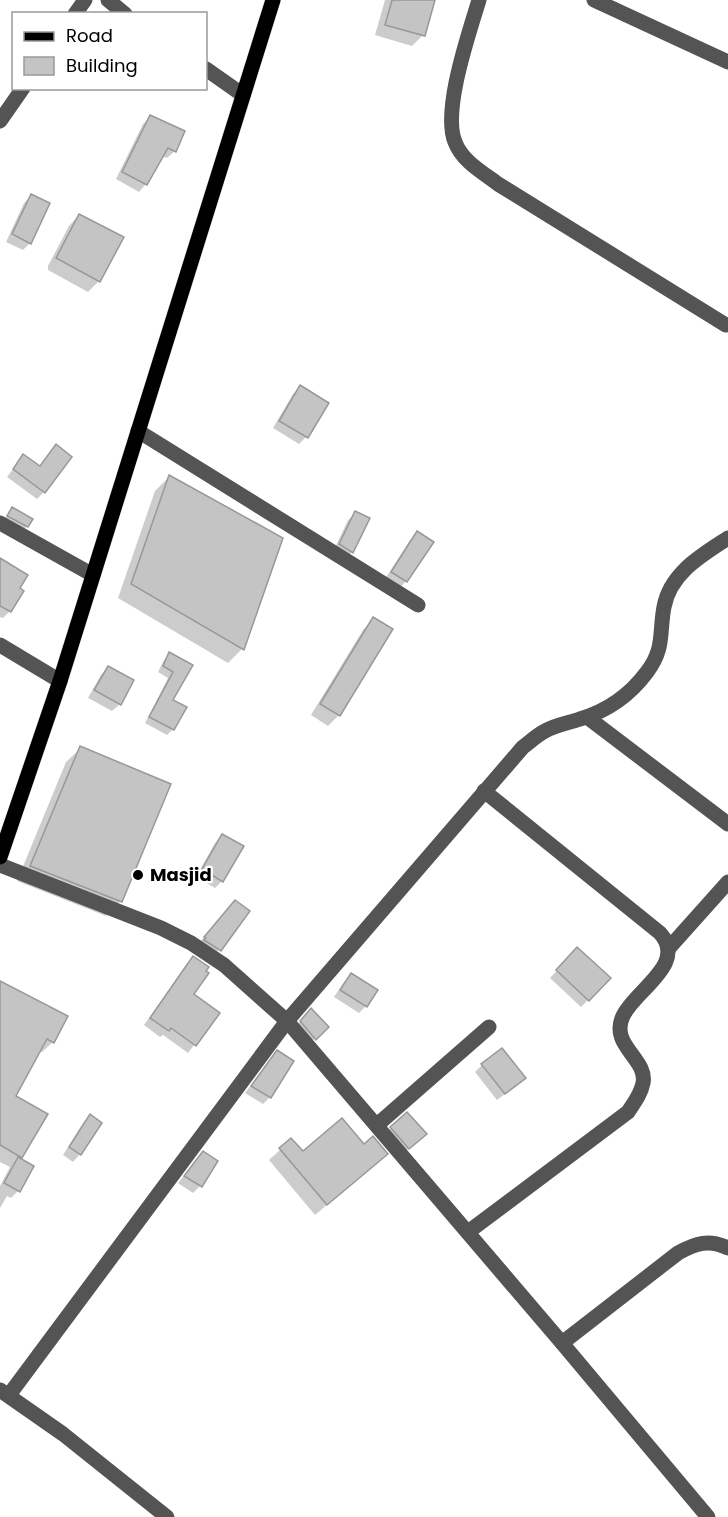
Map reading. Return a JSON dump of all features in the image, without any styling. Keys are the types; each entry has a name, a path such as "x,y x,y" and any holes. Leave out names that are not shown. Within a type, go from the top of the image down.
{"main road":[{"path":"0,857 60,681 273,0"}],"street":[{"path":"108,0 123,12"},
{"path":"478,0 450,117 454,141 465,158 498,184 726,325"},
{"path":"594,0 728,62"},
{"path":"207,70 243,95"},
{"path":"0,121 22,90"},
{"path":"138,431 418,605"},
{"path":"0,524 93,576"},
{"path":"167,1517 63,1434 4,1393 287,1021 523,747 546,730 587,717 613,705 631,691 647,672 658,652 662,639 664,606 671,588 691,563 728,538"},
{"path":"0,645 60,681"},
{"path":"587,717 728,824"},
{"path":"468,1232 628,1112 634,1104 644,1081 643,1072 622,1041 620,1025 623,1015 661,970 668,957 669,948 667,940 660,933 484,791"},
{"path":"0,865 161,928 191,943 224,965 287,1021 708,1517"},
{"path":"669,948 728,882"},
{"path":"377,1125 489,1028"},
{"path":"562,1343 678,1253 704,1242 716,1243 728,1248"}],"building":[{"path":"392,0 435,0 425,36 385,25"},
{"path":"150,115 185,131 176,152 168,148 147,185 122,172"},
{"path":"31,194 50,203 31,244 12,234"},
{"path":"79,214 124,237 100,282 56,258"},
{"path":"300,385 329,403 308,438 279,421"},
{"path":"56,444 72,457 45,493 13,469 23,454 40,466"},
{"path":"169,475 283,538 244,650 131,584"},
{"path":"12,507 33,519 28,527 7,516"},
{"path":"355,511 370,518 353,553 339,544"},
{"path":"417,531 434,542 407,582 391,572"},
{"path":"0,558 28,575 20,588 24,591 11,612 0,606"},
{"path":"373,617 393,629 340,716 320,704"},
{"path":"169,652 193,665 173,700 187,707 174,730 149,717 173,672 163,666"},
{"path":"108,666 134,680 121,705 94,690"},
{"path":"80,746 171,784 122,902 30,866"},
{"path":"222,834 244,846 223,882 202,869"},
{"path":"235,900 250,911 221,951 204,940 206,938 204,937"},
{"path":"577,947 611,978 589,1001 556,970"},
{"path":"193,956 209,967 206,971 209,973 194,994 220,1013 196,1046 171,1028 169,1031 150,1018"},
{"path":"351,973 378,990 367,1007 340,990"},
{"path":"0,981 68,1016 54,1043 47,1039 16,1096 48,1114 22,1158 0,1145"},
{"path":"311,1008 329,1027 316,1040 300,1021"},
{"path":"502,1048 526,1078 505,1094 481,1064"},
{"path":"277,1050 294,1061 271,1098 251,1086"},
{"path":"407,1112 427,1134 409,1149 390,1127"},
{"path":"90,1114 102,1123 81,1155 69,1147"},
{"path":"342,1118 364,1144 373,1136 388,1154 327,1205 279,1148 291,1138 303,1151"},
{"path":"203,1151 218,1161 202,1187 184,1176"},
{"path":"18,1157 34,1166 20,1192 4,1183"}],"place":[{"name":"Masjid","path":"138,875"}]}
